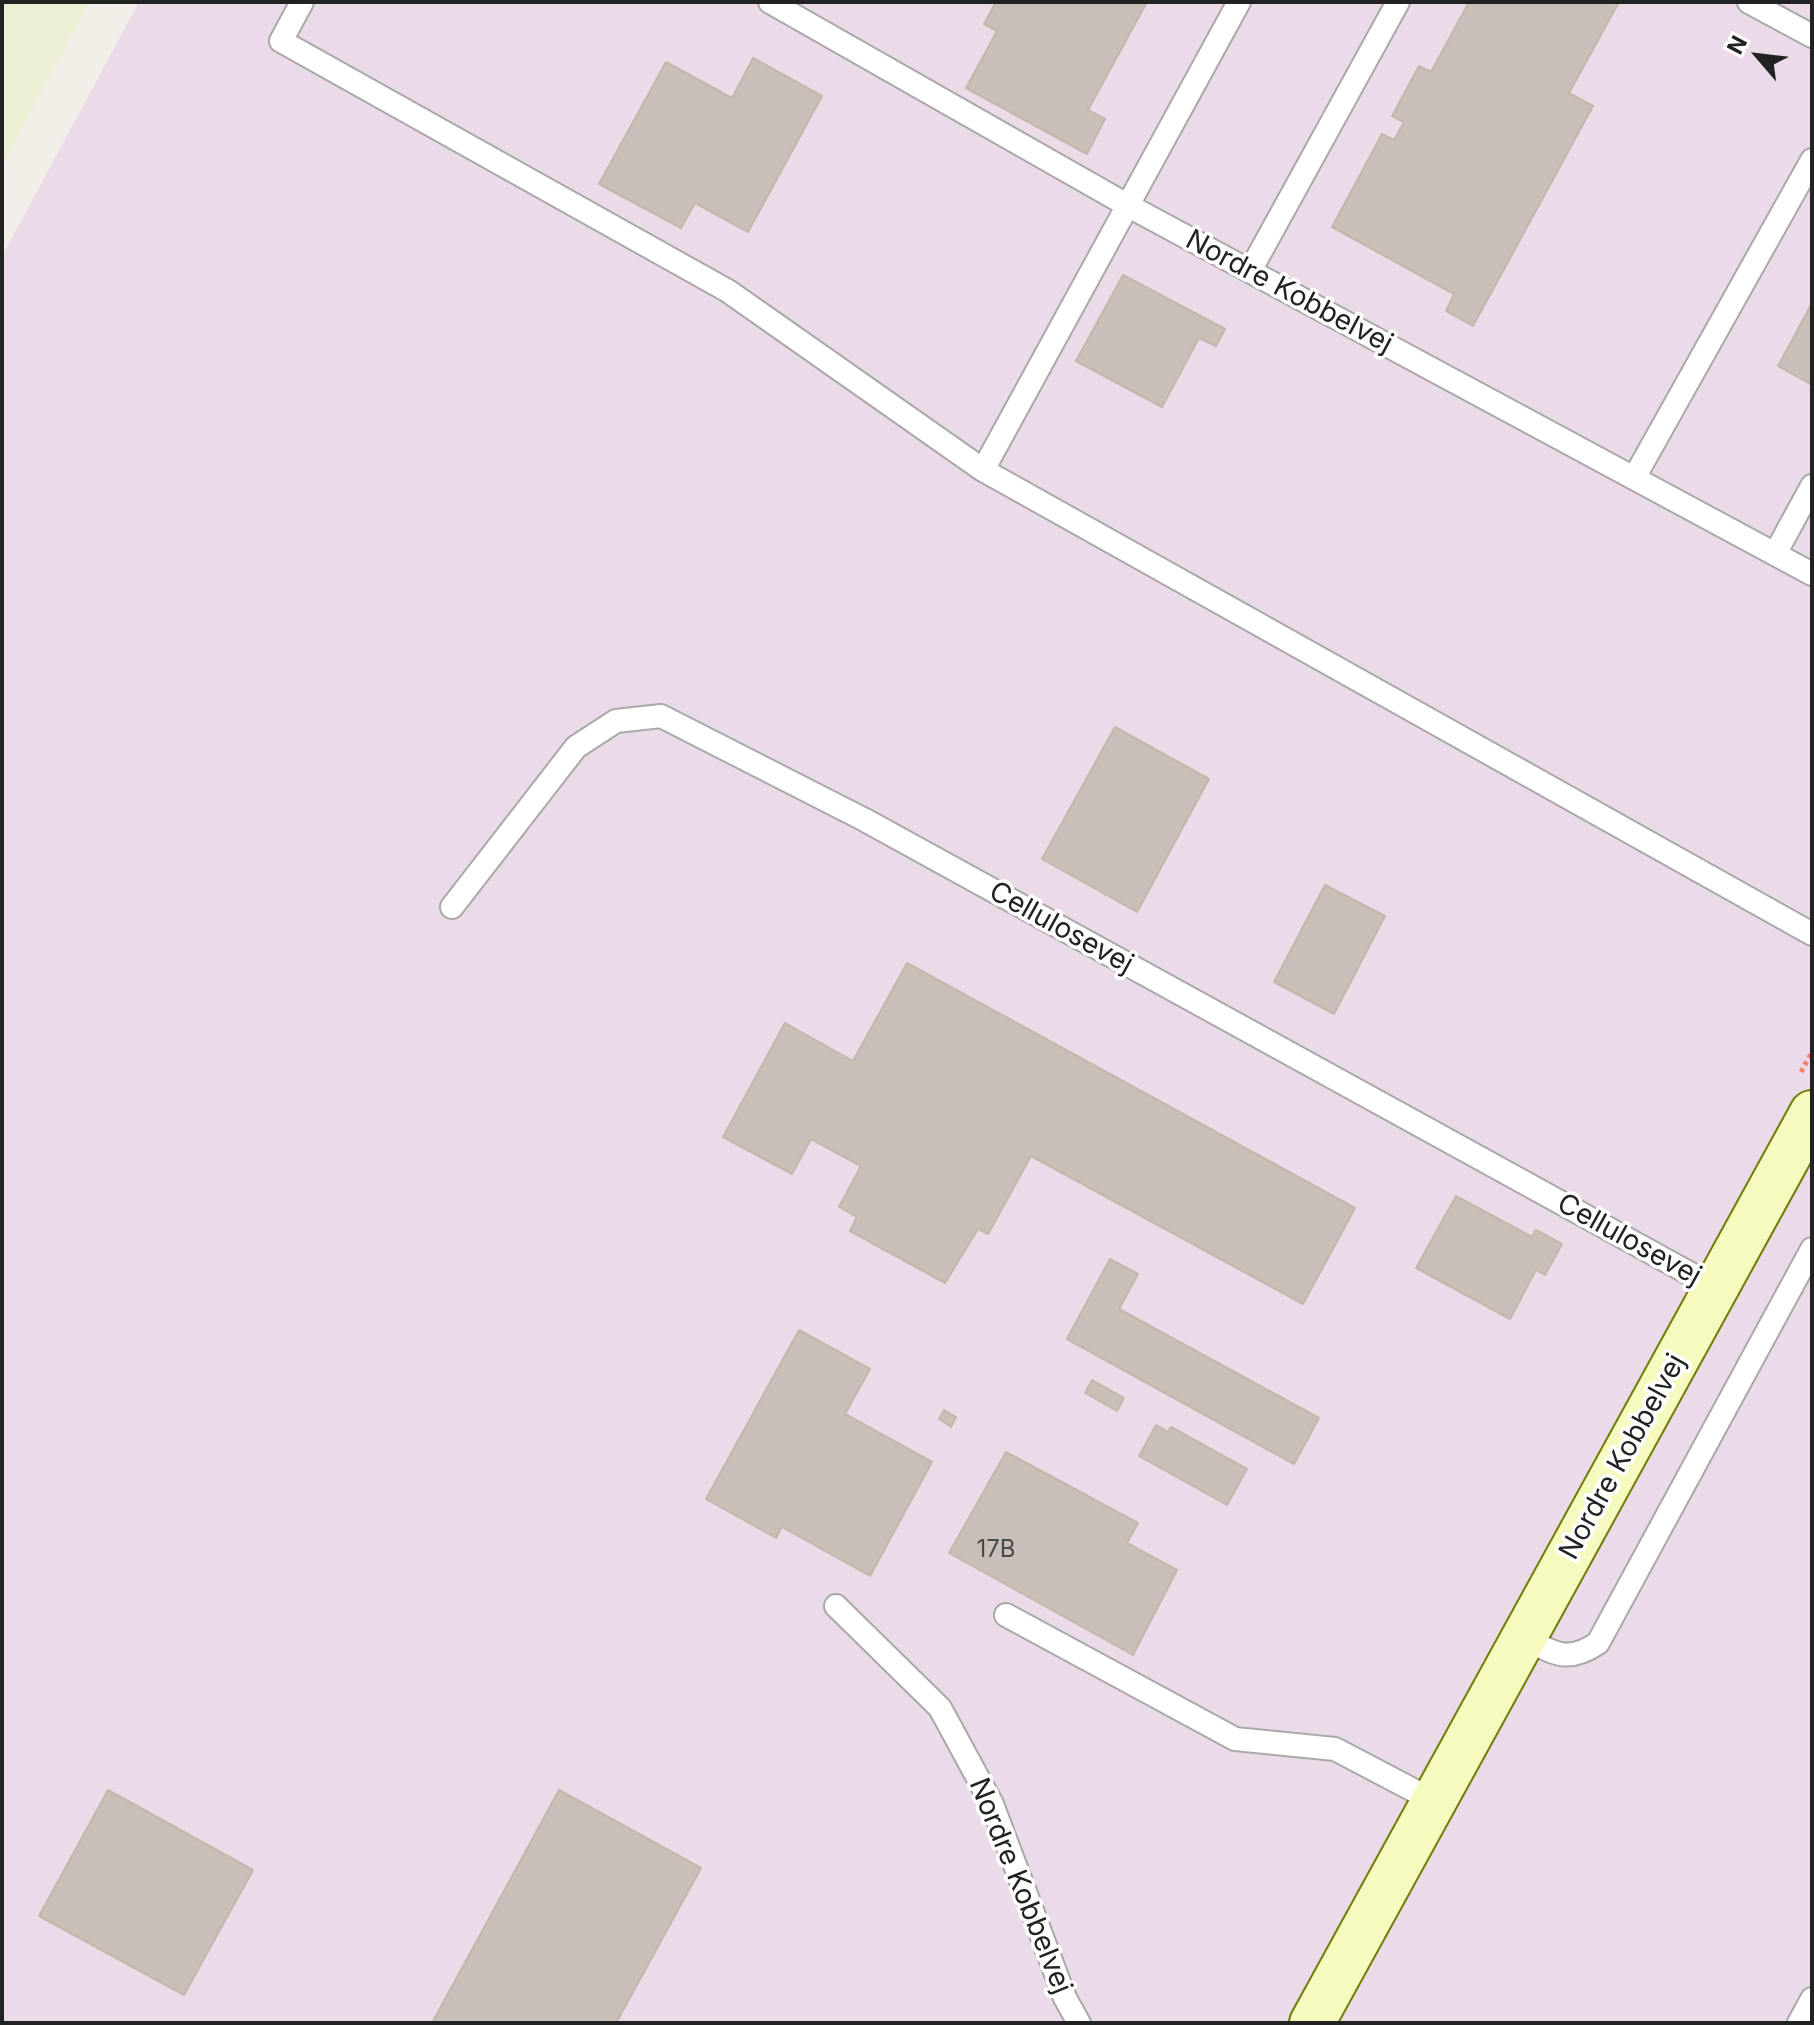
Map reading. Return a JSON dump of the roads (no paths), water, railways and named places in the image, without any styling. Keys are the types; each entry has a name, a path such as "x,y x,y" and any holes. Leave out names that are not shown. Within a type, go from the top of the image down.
{"street":[{"name":"Nordre Kobbelvej","path":"1312,2023 1812,1113"}],"lane":[{"path":"302,2 281,41 728,291 983,470 1812,934"},
{"name":"Nordre Kobbelvej","path":"770,2 1127,205 1812,574"},
{"path":"983,470 1239,2"},
{"path":"1250,271 1398,2"},
{"path":"1749,2 1812,36"},
{"path":"1634,478 1812,160"},
{"path":"1775,554 1812,486"},
{"name":"Cellulosevej","path":"452,907 576,747 616,721 661,716 865,820 1716,1288"},
{"path":"1524,1638 1559,1656 1582,1654 1598,1643 1812,1249"},
{"name":"Nordre Kobbelvej","path":"836,1606 940,1708 992,1804 1065,1998 1079,2023"},
{"path":"1006,1615 1235,1739 1335,1749 1434,1801"},
{"path":"1799,2023 1812,1999"}]}
